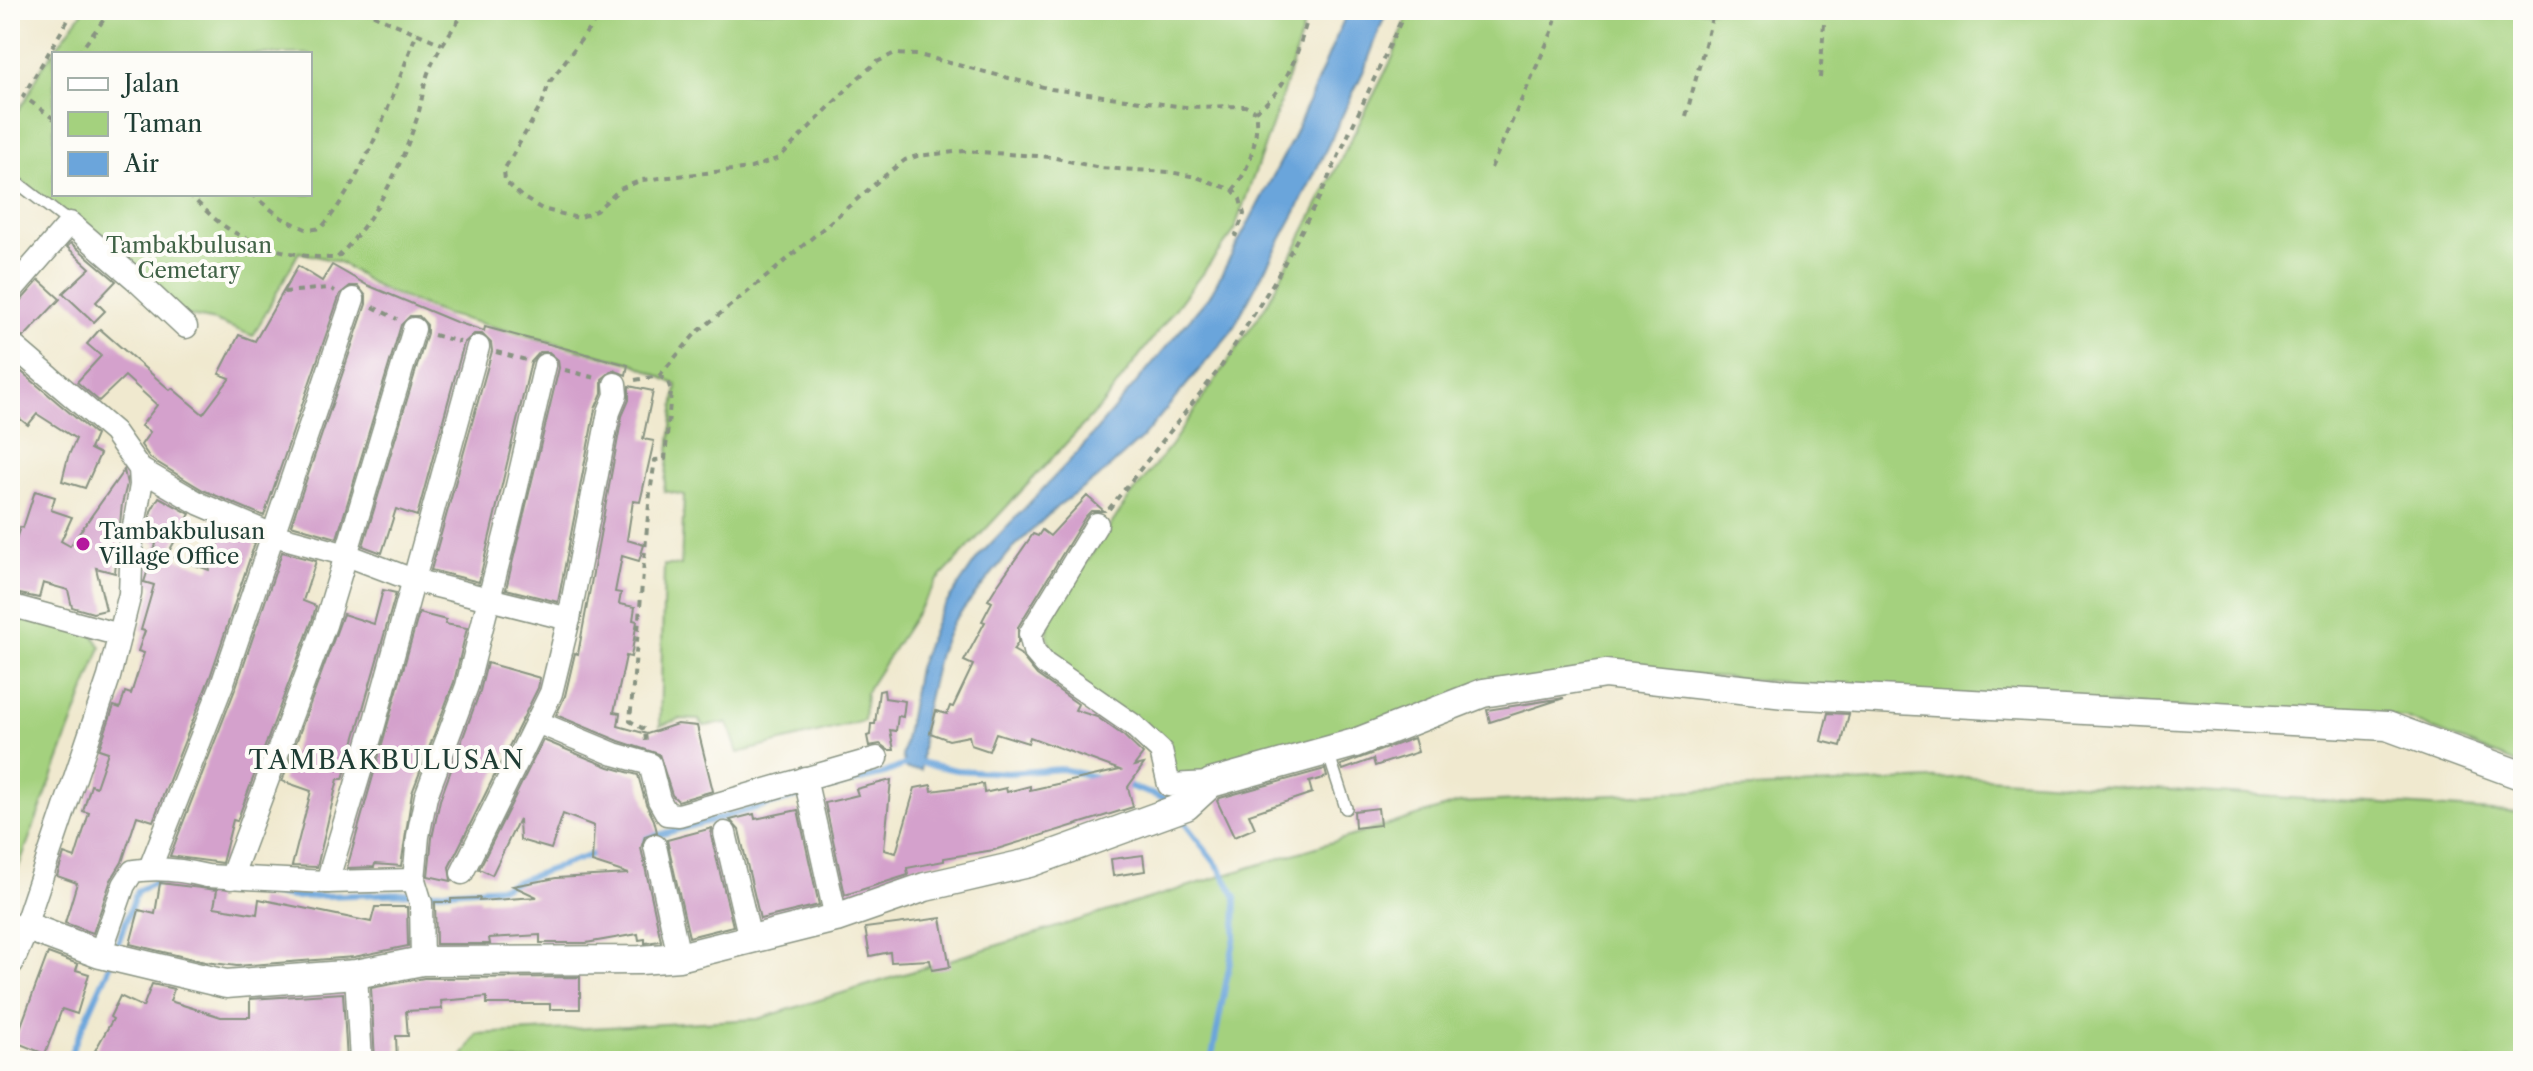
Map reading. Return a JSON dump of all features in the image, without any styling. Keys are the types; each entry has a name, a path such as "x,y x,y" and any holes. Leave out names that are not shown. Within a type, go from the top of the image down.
{"street":[{"path":"10,292 70,223 186,327"},
{"path":"150,868 223,682 353,299"},
{"path":"231,878 286,734 347,555 373,458 414,329"},
{"path":"10,343 114,432 140,469 200,504 273,535 347,555 413,580 569,619"},
{"path":"327,882 478,347"},
{"path":"422,961 418,836 426,796 467,686 545,365"},
{"path":"462,873 551,693 569,619 609,412 616,395 615,384"},
{"path":"10,961 25,926 109,677 130,594 132,538 141,485 140,469"},
{"path":"1097,524 1030,634 1034,651 1045,664 1133,725 1161,751 1169,785 1211,783 1328,752 1483,693 1605,674 1785,694 2387,726 2523,776"},
{"path":"13,606 120,635"},
{"path":"537,722 614,754 646,761 650,764 659,800 667,814 679,815 808,791 877,758"},
{"path":"25,926 112,957 226,984 356,974 422,961 679,957 836,918 925,887 1029,863 1174,810 1211,783"},
{"path":"808,791 836,918"},
{"path":"725,833 750,939"},
{"path":"655,846 679,957"},
{"path":"112,957 128,876 133,871 150,868 231,878 418,889"},
{"path":"356,974 361,1061"}],"lane":[{"path":"10,177 70,223"},
{"path":"1328,752 1346,808"}],"path":[{"path":"52,118 23,96 74,10"},
{"path":"80,52 111,10"},
{"path":"362,10 442,44"},
{"path":"190,196 226,227 252,240 285,252 337,258 361,234 381,203 417,116 428,74 442,44 466,10"},
{"path":"603,10 549,83 542,104 504,170 505,181 522,197 542,209 578,218 596,211 620,189 642,180 751,168 779,158 859,77 893,54 919,55 1051,89 1185,107 1245,106 1255,111"},
{"path":"1255,111 1267,104 1284,81 1310,10"},
{"path":"1097,524 1221,367 1277,277 1321,194 1406,10"},
{"path":"1491,168 1552,32 1558,10"},
{"path":"1686,116 1714,10"},
{"path":"1820,78 1825,10"},
{"path":"254,196 282,218 308,230 321,228 358,170 397,85 417,32"},
{"path":"1233,190 1240,181 1251,151 1257,120 1255,111"},
{"path":"478,347 615,384 659,376 696,333 905,160 964,151 1051,157 1100,168 1170,172 1196,177 1233,190 1240,199 1244,214 1235,237"},
{"path":"284,292 329,288 353,299"},
{"path":"646,761 645,730 630,721 650,493 655,460 665,459 672,405 668,381 659,376"}],"green space":[{"name":"Tambakbulusan Cemetary","path":"84,10 1309,10 1278,109 1233,233 1101,406 937,581 866,692 864,721 738,753 728,723 704,726 699,720 679,719 660,726 664,565 681,565 684,495 664,491 677,385 635,364 444,314 379,288 339,262 299,252 253,336 215,321 185,315 10,172 10,122 52,53 52,196 312,196 312,52 53,52"},
{"path":"1410,10 2523,10 2523,766 2406,718 1975,698 1604,667 1202,781 1176,778 1054,657 1047,635 1050,618 1126,502 1171,445 1267,304 1392,59"},
{"path":"10,610 92,633 101,647 10,890"},
{"path":"1970,777 2523,813 2523,1061 460,1061 477,1034 758,1019 1459,803"}],"water":[{"path":"1348,10 1387,10 1365,68 1296,212 1231,332 1142,438 1099,477 1059,505 1012,549 952,623 939,653 924,716 921,770 907,769 902,757 918,668 939,614 979,556 1078,452 1211,294 1292,140"}],"building":[{"path":"71,243 116,281 96,302 105,311 94,322 63,293 90,268 67,247"},
{"path":"332,265 367,285 456,322 628,365 626,375 613,370 602,379 602,393 595,409 558,602 506,589 559,368 558,360 549,352 540,352 531,362 479,582 431,570 492,351 491,343 482,334 474,334 464,343 417,516 396,509 382,553 363,546 427,333 427,325 419,316 410,316 401,325 337,538 291,525 366,304 366,296 358,286 350,286 340,294 264,516 203,490 150,458 141,445 150,432 141,426 157,405 125,376 99,401 77,382 101,356 87,344 100,329 170,390 172,388 203,414 230,378 219,374 239,335 255,341 298,266 322,281"},
{"path":"39,280 60,299 24,337 10,329 10,306 20,302"},
{"path":"10,362 96,435 90,449 100,454 85,488 62,481 76,439 37,414 28,425 10,411"},
{"path":"629,386 653,391 643,439 654,441 640,502 633,501 627,540 644,545 639,561 622,556 615,592 621,593 619,604 635,607 633,620 637,621 631,657 626,656 614,712 620,713 618,726 647,734 677,724 697,726 713,791 678,801 672,795 659,754 556,715 565,696 575,653 578,654 622,416 629,400"},
{"path":"124,470 127,484 115,573 96,568 106,610 93,613 72,607 68,590 43,583 39,598 10,592 10,557 35,491 55,497 51,510 72,517 61,541 70,546"},
{"path":"1087,496 1104,511 1091,511 1085,517 1018,627 1018,643 1013,650 1037,675 1078,704 1075,710 1097,717 1143,754 1134,766 1144,764 1128,787 1133,807 994,850 907,868 908,875 845,895 825,803 858,795 856,789 891,780 884,850 896,853 915,788 931,785 932,791 983,784 984,793 1006,788 1007,792 1030,786 1030,790 1120,770 1030,737 1028,743 996,733 989,751 971,745 969,736 949,740 930,733 936,711 947,714 950,706 953,707 973,665 964,661 985,622 982,621 992,602 988,600 998,584 1033,534 1038,536 1042,530 1050,536"},
{"path":"159,497 190,514 167,555 209,570 222,533 231,536 232,533 255,543 210,677 153,821 137,816 93,933 65,923 77,883 57,876 64,854 75,858 89,813 83,811 91,785 96,787 108,752 99,749 114,706 120,708 125,692 131,694 144,653 138,651 145,631 141,630 154,585 144,582 156,544 146,538 151,511"},
{"path":"282,552 316,561 303,601 316,606 312,621 237,821 233,820 222,863 170,856 236,687"},
{"path":"383,590 396,593 343,779 338,779 317,867 292,866 311,791 282,781 343,614 374,624"},
{"path":"419,613 446,620 445,624 467,628 454,682 412,793 401,866 375,864 374,867 347,868"},
{"path":"487,663 540,678 538,688 449,867 451,881 428,876 440,800 480,691"},
{"path":"884,690 885,698 905,701 903,717 898,716 896,731 890,730 894,750 880,744 869,746 867,736 870,735 871,724 875,724 879,691"},
{"path":"1564,698 1490,722 1487,710"},
{"path":"1828,713 1849,714 1841,746 1821,741"},
{"path":"1414,738 1418,752 1375,766 1373,759 1343,770 1341,765"},
{"path":"543,740 609,767 638,775 657,832 645,836 641,848 661,941 645,943 645,939 639,940 638,934 586,943 540,943 540,935 489,938 490,944 436,944 435,902 537,897 513,886 556,878 629,874 592,862 594,826 563,814 551,849 520,840 519,819 492,875 479,869"},
{"path":"1325,769 1327,777 1309,782 1312,793 1249,814 1255,828 1234,837 1217,801 1220,798"},
{"path":"1378,808 1380,825 1355,828 1354,811"},
{"path":"798,810 819,905 760,919 739,830 730,820 754,814 755,819"},
{"path":"712,828 711,836 733,926 689,937 667,840"},
{"path":"1143,855 1145,871 1113,876 1111,859"},
{"path":"160,883 217,890 214,907 257,914 259,899 371,922 375,907 407,907 408,946 354,957 237,966 205,962 130,944 139,910 155,914"},
{"path":"941,918 950,967 932,970 930,960 891,962 890,952 870,956 865,928"},
{"path":"48,953 78,964 76,970 89,974 77,1014 62,1009 45,1054 15,1042"},
{"path":"580,977 580,1009 550,1009 550,1004 487,1004 487,997 441,1001 442,1009 406,1011 408,1036 396,1036 397,1061 375,1061 371,988 424,978"},
{"path":"152,984 174,989 170,1001 221,1017 250,1017 250,999 343,993 347,1061 89,1061 113,1019 110,1017 120,996 143,1007"}],"waterway":[{"path":"814,792 880,775 914,761 956,770 1008,773 1062,769 1100,778"},
{"path":"1122,784 1166,799 1170,804"},
{"path":"637,841 803,795"},
{"path":"1179,816 1220,869 1236,897 1235,936 1211,1061"},
{"path":"425,893 501,887 599,852"},
{"path":"115,951 137,891 158,881 175,881"},
{"path":"225,888 293,897 413,893"},
{"path":"67,1061 110,966"}],"place":[{"name":"Tambakbulusan Village Office","path":"83,544"}],"district":[{"name":"TAMBAKBULUSAN","path":"387,760"}]}
